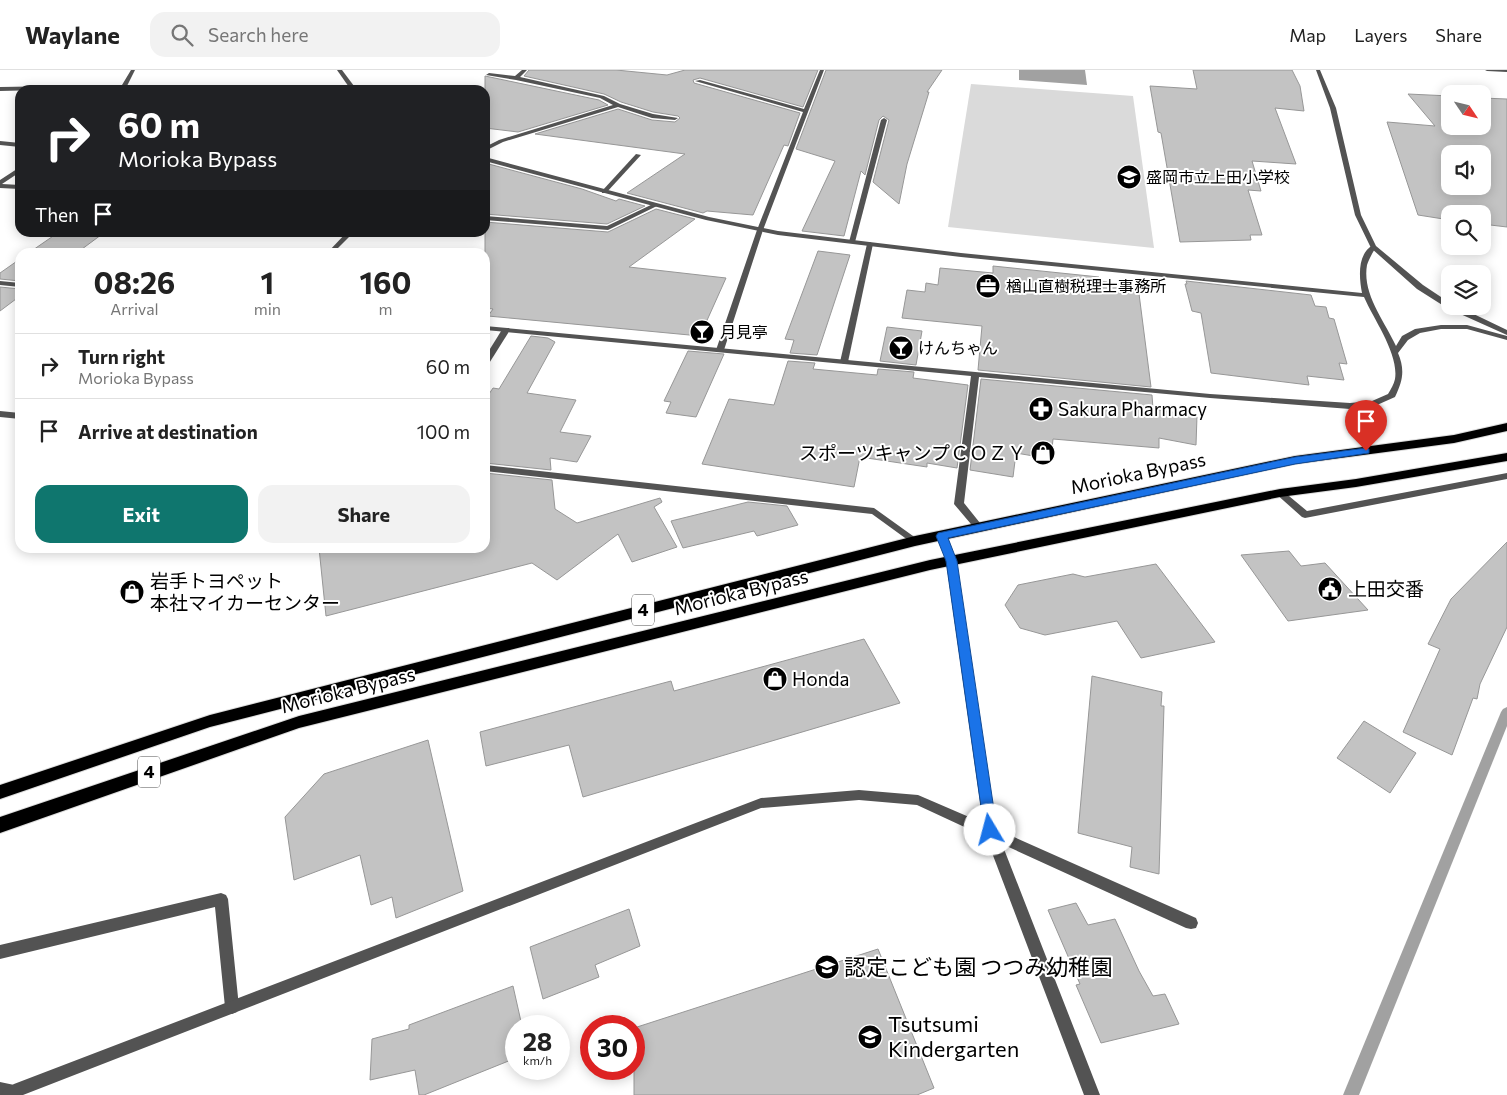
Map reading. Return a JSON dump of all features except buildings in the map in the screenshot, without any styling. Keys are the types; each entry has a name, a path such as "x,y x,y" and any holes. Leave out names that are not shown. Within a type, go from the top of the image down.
{"highway":[{"name":"Morioka Bypass","path":"0,792 210,721 915,541 1295,460 1454,439 1507,427"},
{"name":"Morioka Bypass","path":"0,825 299,722 951,561 1280,493 1356,483 1507,457"}],"street":[{"path":"126,85 133,70"},
{"path":"339,70 350,85"},
{"path":"516,78 525,70"},
{"path":"720,350 760,230 822,70"},
{"path":"1318,70 1334,108 1358,215 1373,248 1420,287 1441,300"},
{"path":"1486,70 1507,71"},
{"path":"489,75 557,85 602,97 618,106 652,116 675,118"},
{"path":"698,81 807,111"},
{"path":"0,88 15,88"},
{"path":"490,146 501,141 618,106"},
{"path":"852,242 884,120"},
{"path":"0,143 15,144"},
{"path":"604,192 638,155"},
{"path":"490,159 604,192 760,230 870,244 1365,295"},
{"path":"0,184 15,173"},
{"path":"0,184 15,186"},
{"path":"490,218 608,228 655,205"},
{"path":"335,248 346,237"},
{"path":"844,362 870,244"},
{"path":"490,328 1210,396 1350,406 1374,403 1392,395 1399,378 1396,352 1365,295 1362,268 1364,258 1373,248"},
{"path":"0,283 15,284"},
{"path":"1470,315 1507,333"},
{"path":"1396,352 1404,338 1418,331 1441,327 1467,327 1507,338"},
{"path":"490,355 506,330"},
{"path":"975,374 959,504 980,528"},
{"path":"0,414 15,416"},
{"path":"490,469 874,511 915,541"},
{"path":"1280,493 1304,515 1507,476"},
{"path":"942,536 951,561 990,830 1092,1095"},
{"path":"8,1092 761,803 859,795 918,800 990,830 1191,923"},
{"path":"0,952 221,899 232,1007"}],"shaded area":[{"path":"1019,70 1085,70 1087,85 1019,80"},
{"path":"971,84 1133,96 1154,248 948,227"}],"waterway":[{"path":"1351,1095 1507,712"}],"place":[{"name":"盛岡市立上田小学校","path":"1129,177"},
{"name":"楢山直樹税理士事務所","path":"988,286"},
{"name":"月見亭","path":"702,332"},
{"name":"けんちゃん","path":"901,348"},
{"name":"Sakura Pharmacy","path":"1041,409"},
{"name":"スポーツキャンプＣＯＺＹ","path":"1043,453"},
{"name":"上田交番","path":"1330,589"},
{"name":"岩手トヨペット 本社マイカーセンター","path":"132,592"},
{"name":"Honda","path":"775,679"},
{"name":"認定こども園 つつみ幼稚園","path":"827,967"},
{"name":"Tsutsumi Kindergarten","path":"870,1037"}],"route":[{"path":"990,830 951,561 942,536 1295,460 1366,451"}]}
